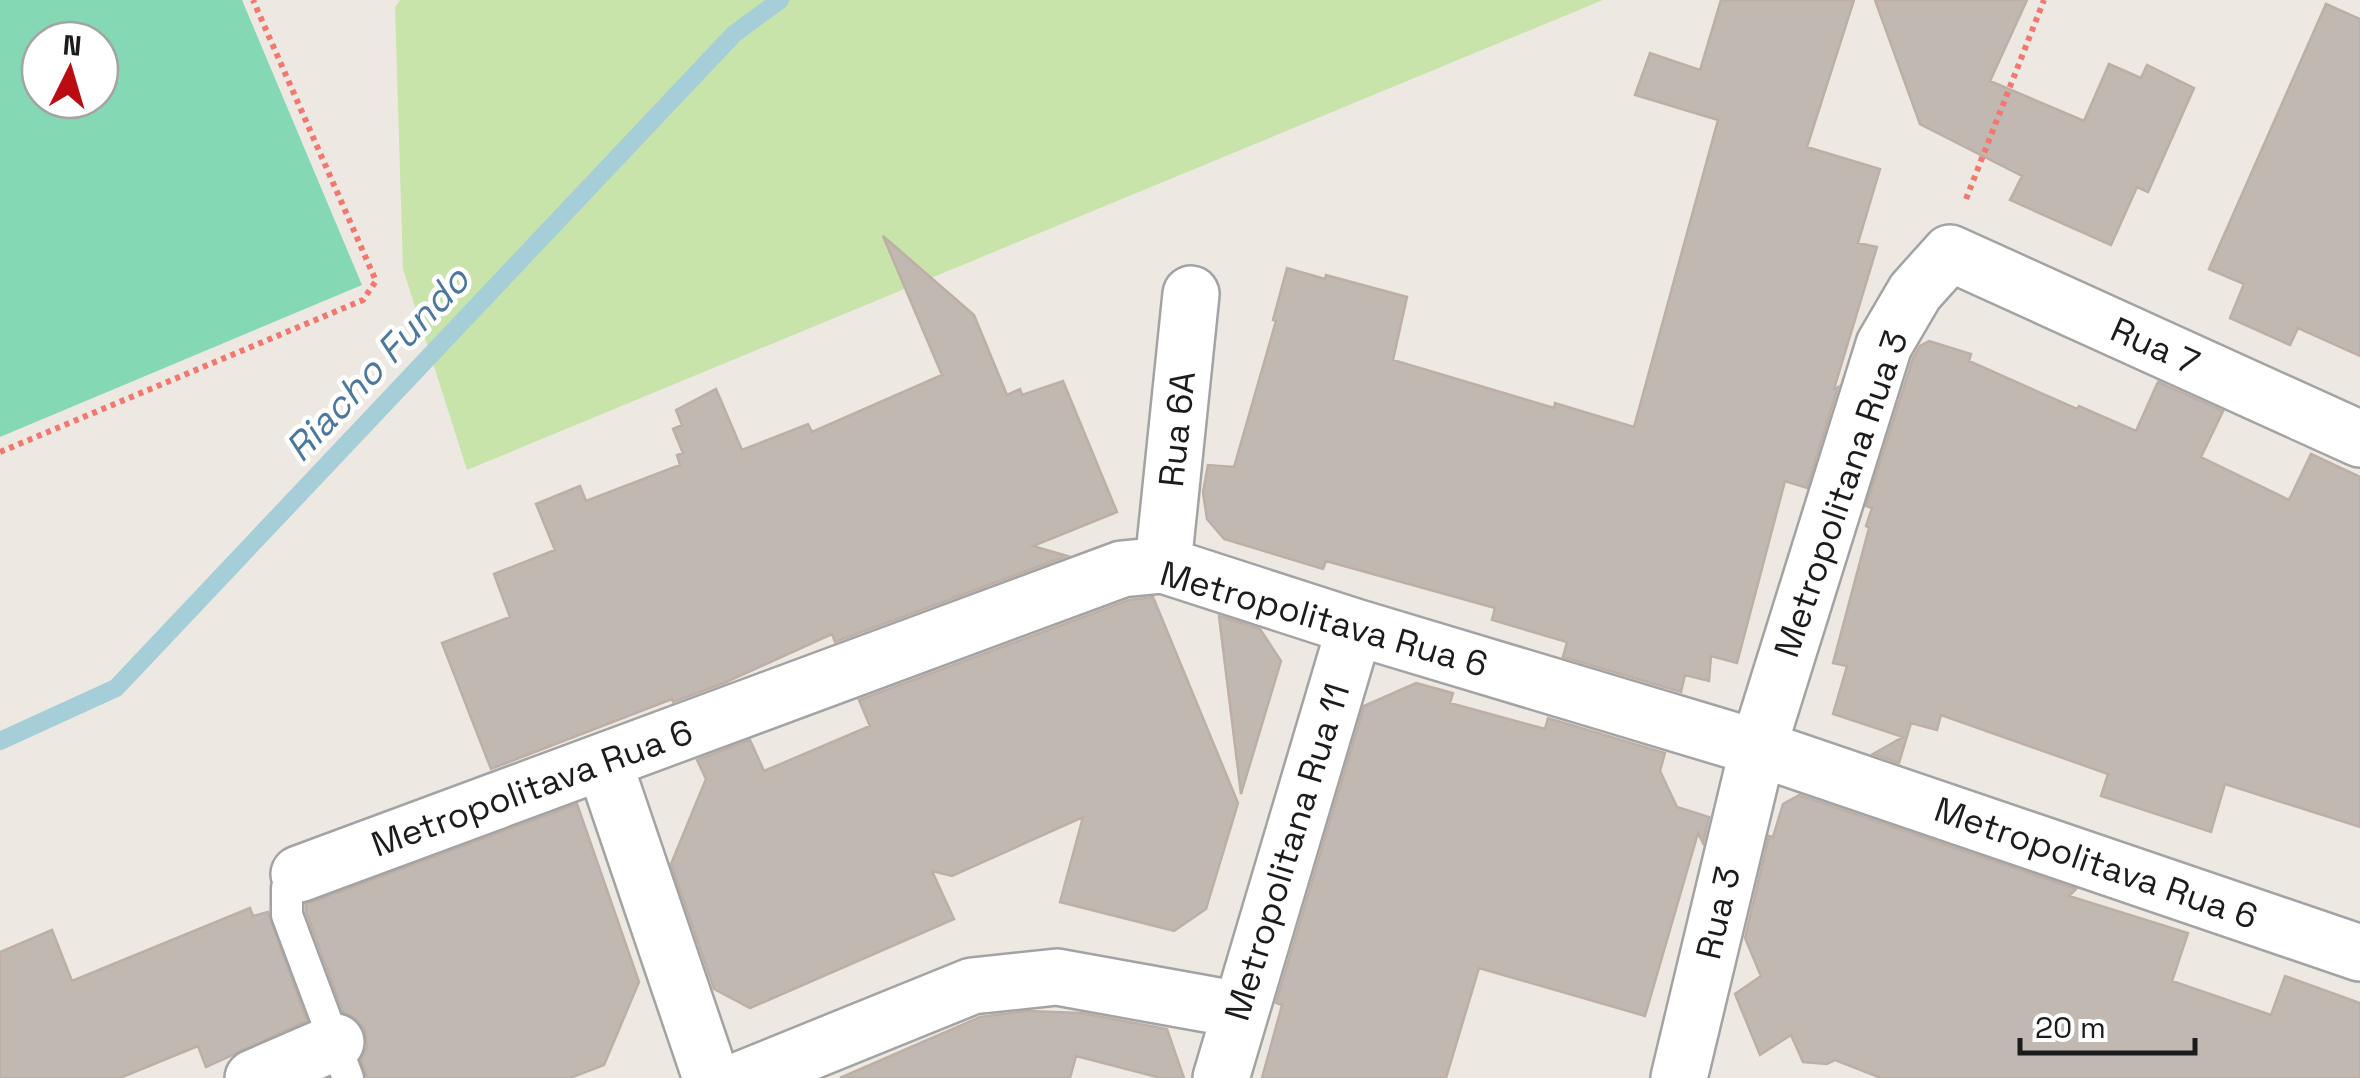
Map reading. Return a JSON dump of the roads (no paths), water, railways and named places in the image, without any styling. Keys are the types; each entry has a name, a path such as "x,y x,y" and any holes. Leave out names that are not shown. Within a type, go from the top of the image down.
{"street":[{"name":"Rua 7","path":"1950,252 2360,439"},
{"name":"Metropolitana Rua 3","path":"1758,748 1884,345 1915,292 1950,252"},
{"name":"Rua 6A","path":"1163,564 1190,294"},
{"name":"Metropolitava Rua 6","path":"298,874 1122,569 1163,564 1355,627 1758,748 2360,953"},
{"name":"Metropolitana Rua 11","path":"1221,1078 1355,627"},
{"name":"Rua 3","path":"1679,1078 1758,748"},
{"path":"604,763 711,1078"},
{"path":"745,1078 972,986 1057,977 1240,1010"},
{"path":"254,1078 342,1060"}],"lane":[{"path":"298,874 287,888 288,915 342,1060"}],"waterway":[{"name":"Riacho Fundo","path":"0,741 116,688 734,34 780,0"}]}
